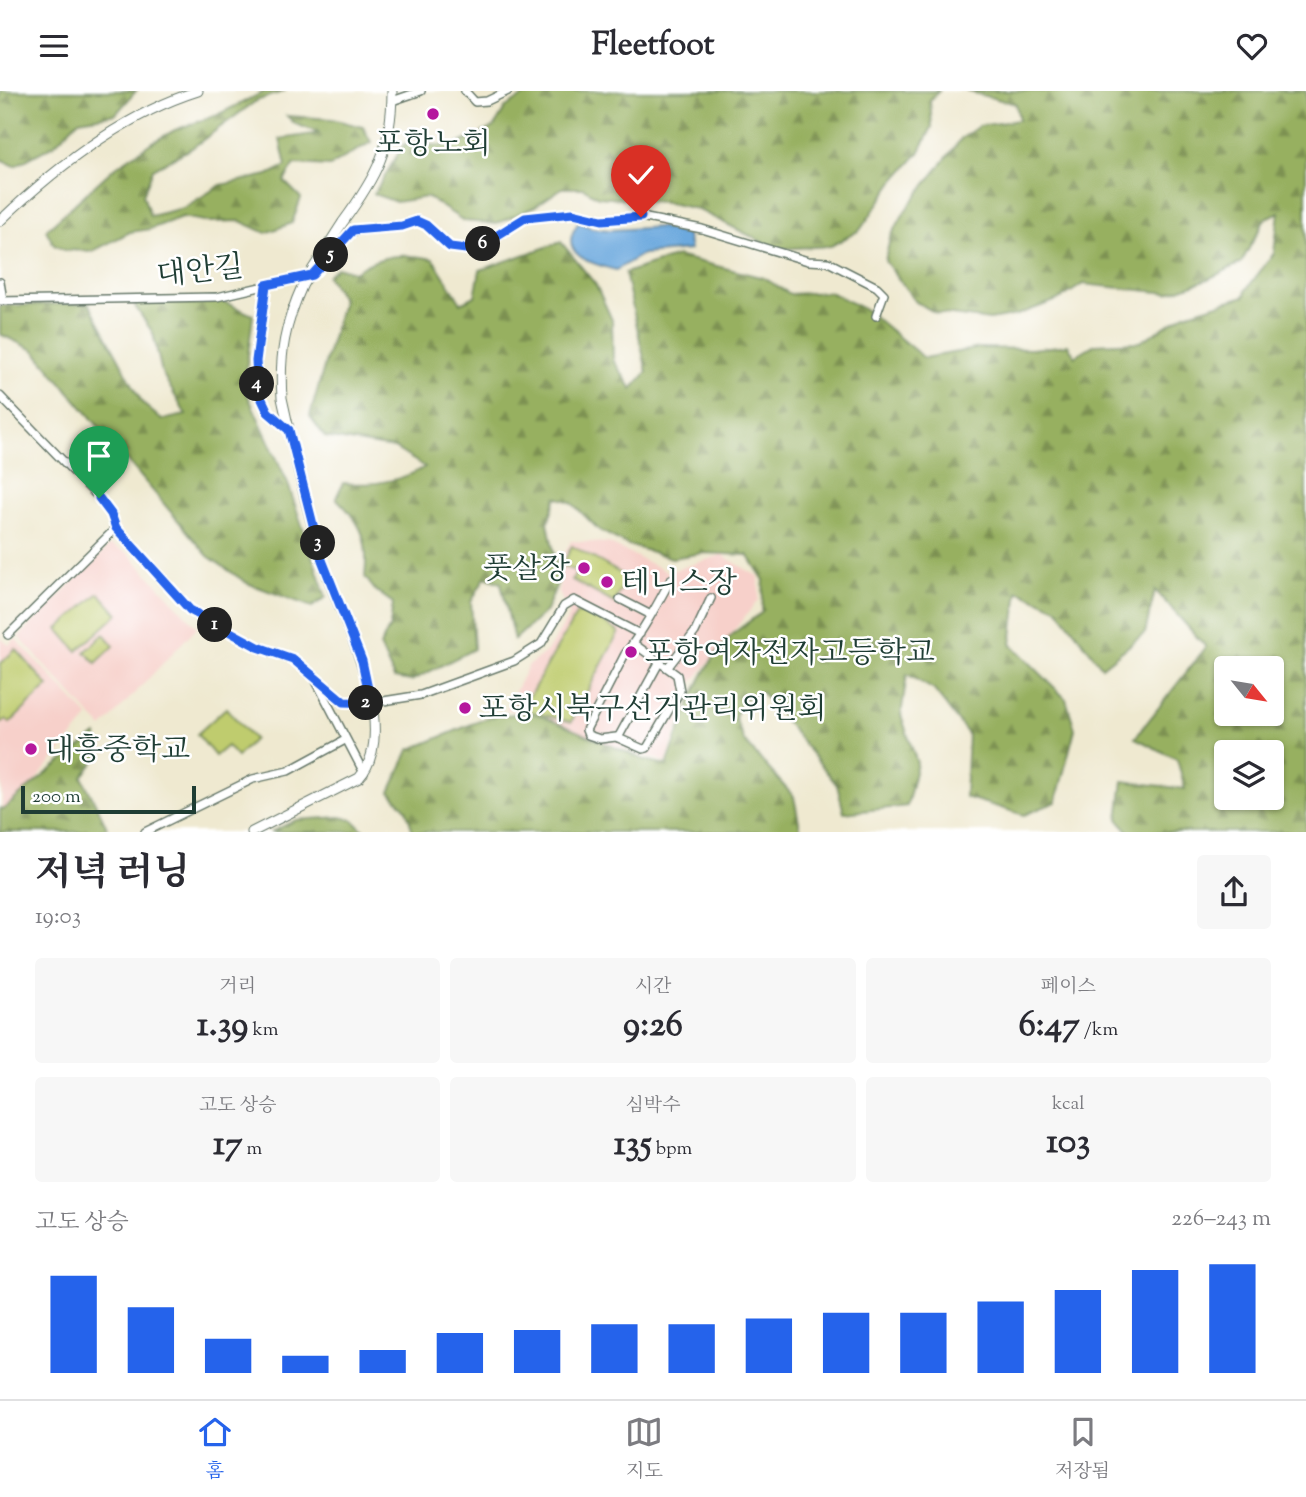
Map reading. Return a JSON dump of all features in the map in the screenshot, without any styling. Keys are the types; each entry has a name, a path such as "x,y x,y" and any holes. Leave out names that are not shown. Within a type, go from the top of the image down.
{"main road":[{"path":"0,221 57,168 148,113 198,91"},
{"path":"252,832 346,787 364,773 374,744 371,703 362,661 322,560 289,430 280,373 286,322 303,284 373,181 387,149 392,96"}],"street":[{"path":"392,96 421,91"},
{"path":"465,91 475,102 487,101 508,91"},
{"name":"대안길","path":"2,301 217,297 312,275 353,230 402,226 417,221 426,225 450,247 466,249 485,243 525,218 573,213 602,220 641,217 671,221 776,249 808,261 828,262 877,287 884,294 876,316"},
{"path":"0,282 2,301"},
{"path":"266,285 256,361 258,391 268,412 289,430"},
{"path":"0,396 99,498 111,514 116,528 190,610 258,647 293,659 344,702 371,703 421,695 514,661 541,644 564,605 574,600 640,634"},
{"path":"8,635 116,528"},
{"path":"633,643 677,674 680,691 647,748 643,750 618,738 600,739 588,735 586,730 633,643 671,579"},
{"path":"668,667 695,632 711,598"},
{"path":"620,599 651,615"},
{"path":"618,738 660,661"},
{"path":"314,677 364,773"},
{"path":"145,832 253,779 288,771 345,740"}],"shaded area":[{"name":"포항여자전자고등학교","path":"571,541 608,543 668,572 722,555 759,577 759,599 692,683 666,762 506,709 528,666 548,650 570,615 559,593 561,561"},
{"path":"110,545 128,553 197,627 102,728 19,637"},
{"name":"대흥중학교","path":"0,638 9,645 16,639 89,717 35,781 2,811"}],"green space":[{"path":"0,91 136,91 116,114 79,120 54,145 15,166 0,159"},
{"path":"266,91 285,91 256,101 192,148 153,169 143,195 150,216 183,208 221,185 268,175 286,166 280,139 320,133 295,124 287,116 332,119 363,127 371,142 330,166 295,164 284,181 301,198 292,223 266,233 240,221 210,222 182,217 150,229 130,232 93,251 64,250 54,245 46,230 113,169 175,130 217,115"},
{"path":"532,91 939,91 930,101 932,127 919,153 894,181 860,230 831,246 776,249 697,209 664,202 598,197 583,188 562,188 534,207 496,224 464,221 427,197 396,202 374,194 404,144 454,146 494,127 506,107"},
{"path":"966,91 1306,91 1306,832 1129,832 1118,819 1123,781 1185,789 1177,759 1135,738 1206,647 1155,590 1145,633 1102,667 1057,608 1018,591 1011,644 1066,699 1075,729 1056,802 1024,815 965,797 968,734 934,690 907,674 901,715 917,763 907,806 844,813 837,785 762,692 742,700 735,718 744,741 794,797 801,832 413,832 406,809 390,792 409,750 489,717 532,712 645,760 667,765 693,697 710,664 731,636 762,612 764,580 748,555 703,553 672,558 628,545 599,530 571,502 556,497 548,523 559,579 546,611 514,640 501,583 485,577 471,602 474,649 411,681 394,678 380,646 390,626 393,603 375,590 365,577 366,553 362,533 352,516 336,498 343,483 386,482 425,467 394,448 325,437 310,416 343,300 327,276 337,267 354,272 383,258 411,256 433,259 461,303 475,296 480,270 561,242 596,285 612,320 613,360 632,389 647,372 625,273 677,256 764,278 790,294 830,292 866,310 924,358 980,348 1031,349 1068,345 1075,356 1095,344 1140,342 1185,314 1245,296 1246,290 1274,253 1279,212 1265,219 1241,263 1208,279 1168,293 1083,284 1060,299 1017,315 990,320 936,313 916,302 885,261 890,238 905,211 961,139 979,126 1019,120 1016,104"},
{"path":"217,299 253,315 244,387 287,481 326,597 312,607 247,583 208,556 34,350 0,334 0,306 89,303 143,404 162,420 186,415 162,373 153,333 135,306 138,302"},
{"path":"572,546 627,577 614,603 572,580 577,572 562,565"},
{"path":"99,593 118,614 77,651 58,629"},
{"path":"577,613 588,613 619,632 571,722 514,707 520,695 530,695"},
{"path":"104,634 114,646 96,663 85,652"},
{"path":"16,649 48,686 10,723 6,719 0,724 0,664"},
{"path":"226,708 254,739 237,757 227,746 215,756 197,734"},
{"path":"96,735 102,752 82,777 107,827 98,832 0,832 0,808 3,810"},
{"path":"340,817 353,820 365,832 271,832 296,820"}],"water":[{"path":"579,222 592,228 610,230 660,227 687,235 690,250 643,254 616,270 587,261 574,250 571,242"}],"place":[{"name":"포항노회","path":"433,114"},
{"name":"풋살장","path":"584,568"},
{"name":"테니스장","path":"607,582"},
{"name":"포항여자전자고등학교","path":"631,652"},
{"name":"포항시북구선거관리위원회","path":"465,708"},
{"name":"대흥중학교","path":"31,749"}],"route":[{"path":"99,498 111,514 116,528 190,610 258,647 293,659 344,702 371,703 362,661 322,560 289,430 268,412 258,391 256,361 266,285 312,275 353,230 402,226 417,221 426,225 450,247 466,249 485,243 525,218 573,213 602,220 641,217"}]}
